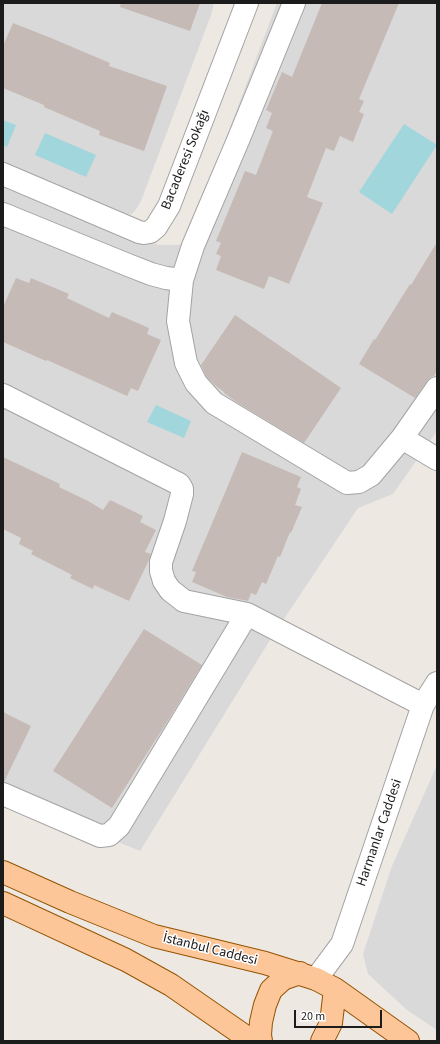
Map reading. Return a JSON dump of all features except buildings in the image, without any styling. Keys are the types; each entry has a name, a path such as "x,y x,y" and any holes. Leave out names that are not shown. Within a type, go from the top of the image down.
{"main road":[{"name":"İstanbul Caddesi","path":"3,872 70,902 154,936 265,963 308,976 335,989 408,1041"},
{"path":"3,903 133,964 171,985 252,1041"},
{"path":"260,1041 264,1005 271,990 283,980 308,976"},
{"path":"322,1041 324,1040 331,1023 335,989"}],"street":[{"name":"Bacaderesi Sokağı","path":"3,174 139,232 150,232 156,227 169,206 247,3"},
{"path":"294,3 193,246 182,280 178,321 186,363 196,383 214,403 347,483 359,482 371,476 402,438 437,388"},
{"path":"3,214 152,274 182,280"},
{"path":"3,394 179,484 182,489 182,494 175,521 161,562 161,570 164,581 170,590 184,601 247,614 423,705"},
{"path":"402,438 437,459"},
{"path":"3,794 100,836 110,835 119,826 247,614"},
{"name":"Harmanlar Caddesi","path":"308,976 342,944 423,705 437,683"}],"shaded area":[{"path":"3,3 214,3 211,15 141,201 132,214 118,216 3,164"},
{"path":"277,3 437,3 437,431 393,494 358,508 270,640 140,851 3,795 3,179 158,245 179,245 189,236"},
{"path":"437,765 437,1030 407,1010 368,974 363,954 392,866"}],"water":[{"path":"3,120 16,125 7,147 3,145"},
{"path":"404,124 437,145 392,214 359,192"},
{"path":"45,133 96,155 86,177 35,155"},
{"path":"156,405 191,421 184,438 147,422"}]}
